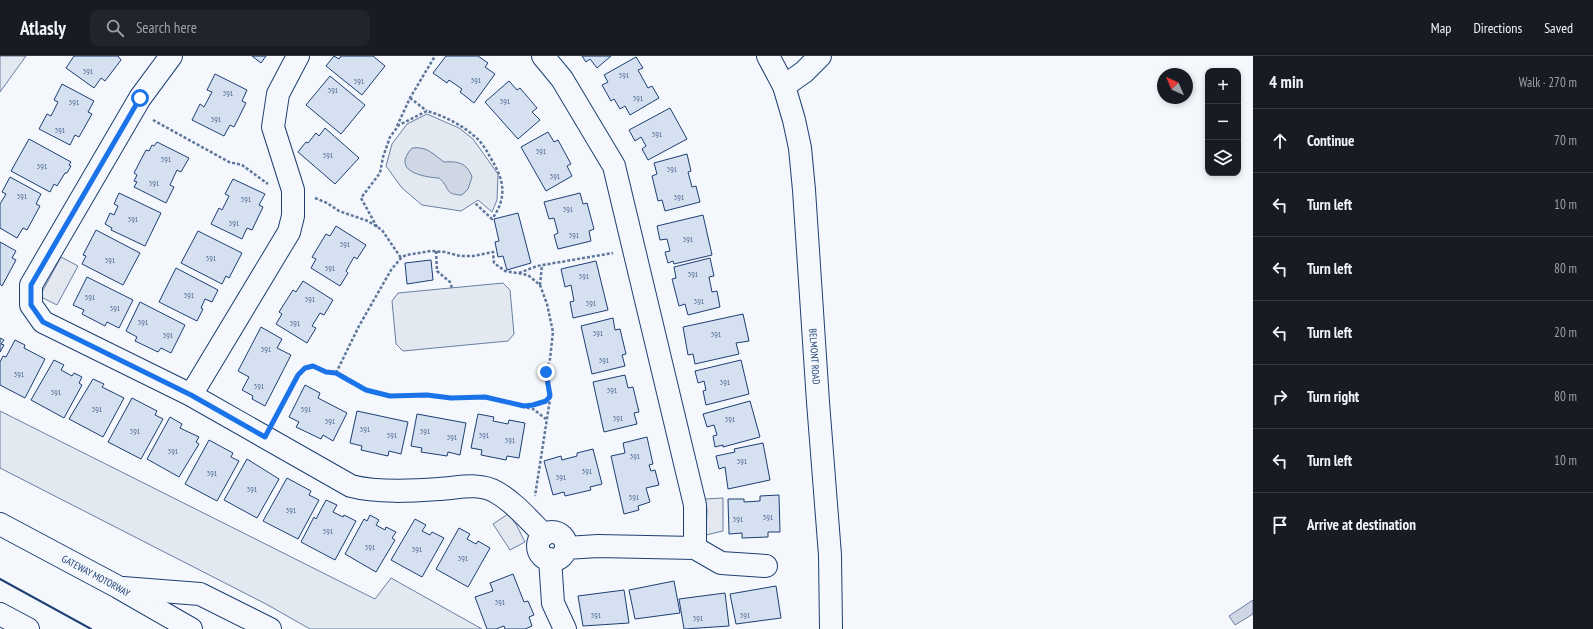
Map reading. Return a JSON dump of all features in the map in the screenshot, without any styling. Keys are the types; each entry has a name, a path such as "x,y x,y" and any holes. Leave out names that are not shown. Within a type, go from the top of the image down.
{"main road":[{"path":"171,56 140,98 31,285 31,305 43,322 191,395 350,486 367,490 438,489 478,486 496,492 526,516 544,535 539,542 542,555 558,554 598,546 694,548 721,563 766,566"},
{"path":"191,395 289,232 293,216 293,190 273,127 278,94 298,56"},
{"path":"543,56 562,79 614,166 695,505 694,548"},
{"name":"BELMONT ROAD","path":"768,56 784,86 798,141 804,190 830,555 831,629"},
{"path":"784,86 804,72 820,56"},
{"name":"GATEWAY MOTORWAY","path":"0,524 118,587 191,629"},
{"path":"558,554 553,603 565,629"},
{"path":"118,587 200,594 270,629"},
{"path":"0,614 28,629"}],"path":[{"path":"377,227 361,198 380,173 383,157 390,137 396,128 410,98 435,56"},
{"path":"410,98 427,111 441,115 475,136 500,172 503,189 501,202 492,219 476,203"},
{"path":"396,128 427,111"},
{"path":"519,273 542,265 634,249"},
{"path":"336,373 359,326 391,270 406,255 436,251 460,256 473,256 493,252 494,263 505,271 528,275 540,285"},
{"path":"436,251 437,271 450,282 452,288"},
{"path":"526,516 536,494 550,396 546,372 550,358 553,332 547,304 540,285 542,265"},
{"path":"265,437 298,375 305,368 313,366 326,372 336,373 366,390 390,396 427,395 451,398 485,397 533,408 546,419"},
{"path":"524,406 539,403 550,396"}],"shaded area":[{"path":"0,56 26,56 0,92"},
{"path":"427,114 459,128 473,139 498,174 497,200 492,212 478,200 461,211 422,205 402,188 386,166 392,144 407,124"},
{"path":"412,148 426,149 444,162 454,162 465,166 472,177 468,189 462,195 452,194 439,178 417,174 411,171 405,162 406,156"},
{"path":"61,257 78,266 57,305 41,297 42,292"},
{"path":"503,283 510,290 514,334 508,341 403,351 396,344 392,301 398,293"},
{"path":"0,411 375,599 391,578 482,629 310,629 266,604 0,468"},
{"path":"723,498 723,531 706,535 707,510 705,499"},
{"path":"508,514 516,524 525,542 510,550 493,524"},
{"path":"1253,600 1253,614 1235,625 1229,616"}],"building":[{"path":"74,56 118,56 121,60 105,81 101,78 94,88 66,68"},
{"path":"252,56 266,56 261,63"},
{"path":"334,56 339,59 341,56 373,56 385,66 362,95 326,66"},
{"path":"446,56 478,56 488,63 485,67 495,74 474,103 460,92 462,89 449,80 447,83 433,73"},
{"path":"582,56 611,56 597,68 590,59 586,62"},
{"path":"636,57 643,68 638,70 648,88 652,86 659,98 630,115 625,106 620,109 614,99 611,101 602,85 608,82 604,75"},
{"path":"215,74 247,90 242,101 246,103 234,127 230,125 224,136 192,120 200,104 204,107 212,92 207,90"},
{"path":"330,76 365,105 341,134 306,105"},
{"path":"509,81 517,90 520,88 537,108 532,112 540,120 518,139 485,102"},
{"path":"62,84 94,101 88,112 92,114 79,137 75,135 70,145 39,129 47,114 51,116 58,102 54,100"},
{"path":"670,108 687,139 648,160 642,149 646,146 641,137 635,141 629,130"},
{"path":"325,128 359,158 335,184 298,152 316,133 319,136"},
{"path":"548,132 554,142 558,140 571,164 567,166 572,176 546,191 521,147"},
{"path":"29,139 71,162 69,165 71,166 67,173 65,173 57,186 54,184 50,192 11,171"},
{"path":"157,142 189,158 181,172 177,170 170,185 174,187 166,203 134,187 137,182 134,181 137,175 134,173 146,150 149,151 152,145 154,146"},
{"path":"687,154 691,171 688,172 692,187 696,186 700,202 665,211 662,200 658,201 652,176 657,174 654,163"},
{"path":"10,177 41,194 36,204 40,206 27,230 23,228 17,238 0,228 0,204 6,194 2,192"},
{"path":"233,179 265,194 259,205 263,207 252,230 247,228 242,239 211,224 219,208 222,210 229,196 225,194"},
{"path":"119,193 161,213 145,246 111,230 112,228 105,224 110,213 114,215 118,206 114,204"},
{"path":"580,193 583,204 587,203 594,229 589,231 591,241 558,249 554,235 558,233 554,218 549,219 544,202"},
{"path":"518,213 531,263 507,270 503,256 498,257 495,242 499,241 494,219"},
{"path":"703,215 712,255 674,264 673,261 668,263 665,252 670,251 667,239 660,240 657,226"},
{"path":"336,226 366,245 357,259 354,257 346,271 348,273 340,286 311,268 316,259 312,257 326,234 330,236"},
{"path":"96,230 140,253 123,285 82,264 86,256 83,255"},
{"path":"198,231 242,253 229,278 226,276 222,284 181,263"},
{"path":"0,242 16,251 12,258 16,260 2,286 0,284"},
{"path":"710,258 714,276 709,277 712,292 717,291 720,307 688,315 685,304 679,306 672,279 676,278 674,267"},
{"path":"431,260 433,280 407,284 405,263"},
{"path":"596,261 608,310 573,318 570,302 574,301 571,285 565,287 561,269"},
{"path":"176,268 218,290 212,302 205,299 201,308 203,309 197,321 159,302"},
{"path":"87,277 133,300 119,328 107,322 105,326 82,314 84,310 73,305"},
{"path":"303,281 333,300 324,315 320,313 312,326 316,328 307,343 276,324 282,314 279,312 293,290 296,292"},
{"path":"140,302 185,325 171,353 161,348 158,352 135,341 137,337 126,331"},
{"path":"743,314 749,341 736,343 739,354 695,364 693,354 688,355 683,327"},
{"path":"613,318 615,330 620,329 626,354 622,355 625,366 592,374 581,326"},
{"path":"261,327 282,339 277,348 291,355 265,406 252,399 253,396 242,390 249,377 238,371"},
{"path":"0,338 4,340 1,344 4,345 0,352"},
{"path":"15,340 25,345 24,348 45,359 25,398 0,385 0,362 3,356 6,357"},
{"path":"54,360 64,365 61,370 72,376 74,373 82,377 79,383 82,385 64,418 31,400"},
{"path":"741,360 749,394 706,405 703,391 706,390 704,381 698,383 695,371"},
{"path":"625,375 628,388 633,387 639,412 634,413 637,424 604,432 593,382"},
{"path":"93,379 104,384 102,387 124,398 103,437 69,419"},
{"path":"305,385 320,393 318,398 347,413 333,441 323,435 321,439 296,427 299,422 289,417"},
{"path":"132,398 157,411 155,415 163,419 141,459 108,442"},
{"path":"750,401 760,437 723,447 723,445 715,447 713,436 717,435 714,425 707,427 703,414"},
{"path":"357,411 408,422 401,454 389,451 388,456 361,450 362,446 350,443"},
{"path":"417,414 466,423 460,455 448,452 447,456 421,452 422,448 411,446"},
{"path":"478,414 494,417 493,421 508,424 509,420 525,423 519,458 507,456 506,460 481,455 482,450 471,448"},
{"path":"170,417 182,424 180,428 199,437 196,442 199,444 179,477 147,459"},
{"path":"647,437 653,464 649,465 651,471 655,470 659,485 646,488 650,502 638,506 639,510 624,514 611,456 625,453 623,443"},
{"path":"209,440 233,453 231,457 239,461 217,501 185,484"},
{"path":"763,443 770,480 728,489 725,467 719,469 716,456 735,452 734,449"},
{"path":"593,449 602,484 590,487 591,490 565,496 564,492 553,495 544,461 561,456 562,460 577,456 577,453"},
{"path":"247,459 279,479 257,518 224,500"},
{"path":"287,478 311,491 309,495 319,500 298,539 263,521"},
{"path":"779,495 780,532 768,532 768,537 742,538 742,533 729,534 728,499 744,499 744,502 760,501 760,496"},
{"path":"326,500 337,505 333,512 343,517 344,515 356,521 335,560 301,542 314,517 316,519"},
{"path":"370,515 379,520 376,525 385,530 386,527 396,532 392,538 395,540 376,572 345,554 364,519 367,521"},
{"path":"415,519 426,525 422,531 430,535 432,532 444,538 422,577 391,560"},
{"path":"459,528 470,534 467,539 476,544 478,541 490,548 468,587 436,569"},
{"path":"513,574 524,602 528,601 534,615 529,617 532,626 525,629 505,629 504,626 496,629 487,629 475,597 493,591 490,583"},
{"path":"674,581 680,613 635,619 629,590"},
{"path":"776,586 781,618 736,624 730,594"},
{"path":"624,590 629,623 583,626 578,596"},
{"path":"725,593 729,626 684,629 679,599"}],"wall":[{"path":"0,579 91,629"}],"route":[{"path":"140,98 31,285 31,305 43,322 191,395 265,437 298,375 305,368 313,366 326,372 336,373 344,379 366,390 390,396 403,397 427,395 451,398 485,397 524,406 546,401 550,396 551,393 546,372"}]}
